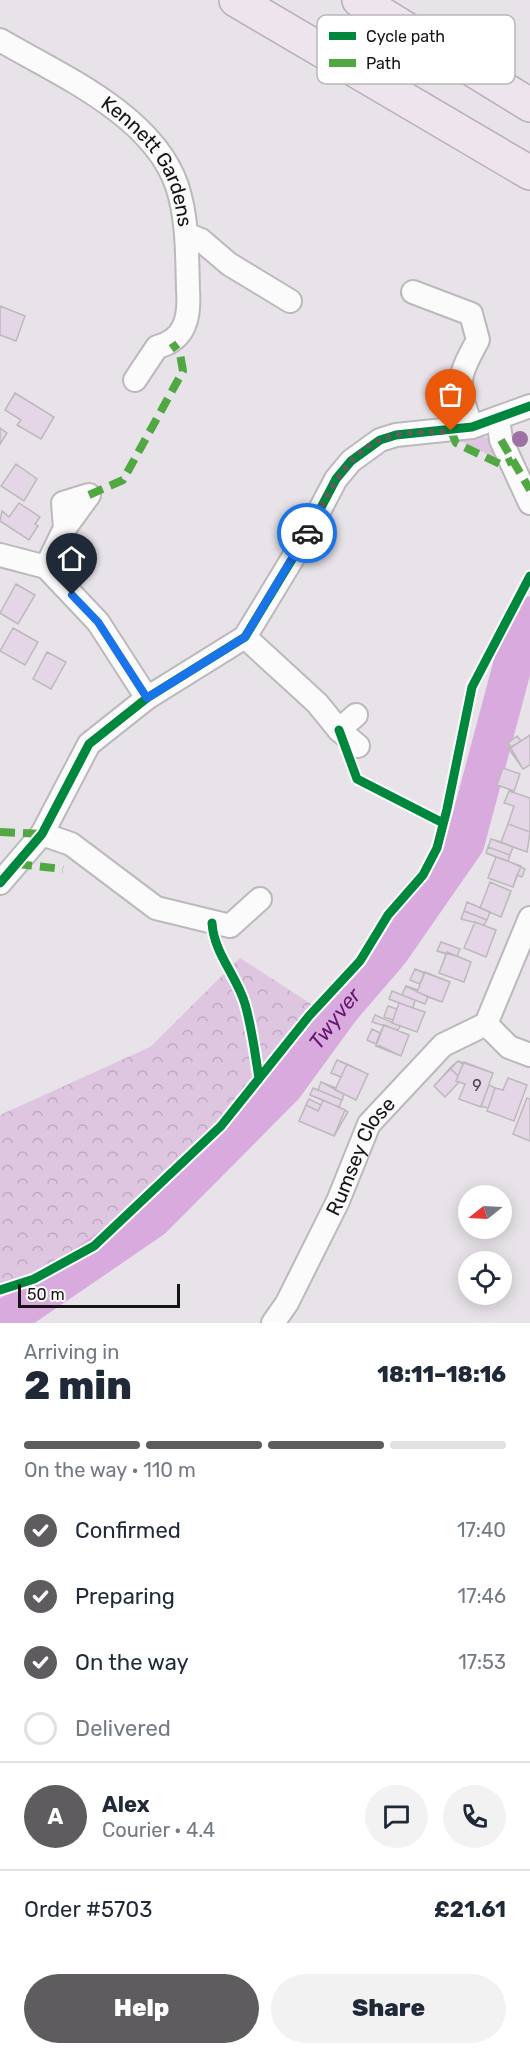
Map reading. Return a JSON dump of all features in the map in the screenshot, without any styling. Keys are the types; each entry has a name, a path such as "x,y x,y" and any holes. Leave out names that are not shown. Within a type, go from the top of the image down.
{"highway":[{"path":"236,0 317,48"},
{"path":"359,0 383,15"},
{"path":"379,84 530,173"},
{"path":"496,84 530,105"}],"street":[{"name":"Kennett Gardens","path":"0,40 118,110 153,144 177,185 186,234 189,304 182,333 172,343 157,347 135,380"},
{"path":"186,234 201,240 229,264 290,301"},
{"path":"414,292 471,314 478,340 463,367 459,384 472,427"},
{"path":"0,883 42,834 89,744 147,698 245,637 305,538 336,479 351,461 370,445 396,435 472,427 530,406"},
{"path":"498,418 501,440 530,503"},
{"path":"510,462 530,473"},
{"path":"46,567 65,528"},
{"path":"0,555 46,567 98,622 147,698"},
{"path":"245,637 317,703 348,723 358,746"},
{"path":"42,834 71,844 156,909 230,926 260,899"},
{"path":"530,918 486,1024 509,1047 530,1055"},
{"name":"Rumsey Close","path":"273,1323 287,1303 338,1201 369,1124 443,1046 486,1024"}],"green space":[{"path":"479,435 490,439 499,460 459,440"},
{"path":"240,958 331,1017 284,1093 153,1228 19,1323 0,1323 0,1115 150,1047"}],"building":[{"path":"0,306 25,316 16,341 0,335"},
{"path":"15,393 54,417 41,439 17,425 21,420 5,410"},
{"path":"0,428 7,433 0,444"},
{"path":"16,464 37,479 24,501 1,486"},
{"path":"19,503 40,517 35,524 38,526 29,540 0,521 2,511 9,517"},
{"path":"16,584 35,595 18,624 0,613"},
{"path":"13,628 38,642 25,665 0,651"},
{"path":"47,652 66,662 51,689 33,679"},
{"path":"530,735 530,765 523,769 508,743 517,736 521,741"},
{"path":"530,735 530,765 523,769 509,749"},
{"path":"517,736 521,741 511,747 508,743"},
{"path":"503,768 520,774 514,791 497,785"},
{"path":"509,791 530,798 530,832 508,824 514,806 504,803"},
{"path":"508,824 530,832 527,852 513,847 510,855 488,847 491,839 501,842"},
{"path":"508,824 530,832 527,852 501,842"},
{"path":"491,839 513,847 510,855 488,847"},
{"path":"488,847 510,855 508,861 525,869 522,877 517,875 513,887 488,878 496,857 486,853"},
{"path":"488,847 510,855 508,861 486,853"},
{"path":"496,857 521,866 513,887 488,878"},
{"path":"490,882 511,891 501,917 480,908"},
{"path":"467,902 490,912 487,920 464,911"},
{"path":"464,911 487,920 484,925 461,919"},
{"path":"475,922 496,930 486,957 464,948"},
{"path":"441,942 460,949 457,956 471,962 464,982 439,973 446,954 437,951"},
{"path":"441,942 460,949 457,956 437,951"},
{"path":"447,952 471,962 464,982 439,973"},
{"path":"415,969 450,982 442,1002 428,997 425,1004 402,995 406,986 418,990 420,984 410,980"},
{"path":"415,969 424,973 420,984 410,980"},
{"path":"425,972 450,982 442,1002 417,992"},
{"path":"406,986 428,997 425,1004 402,995"},
{"path":"392,991 415,1000 413,1008 425,1012 417,1032 392,1023 393,1020 384,1017 388,1006 397,1009 399,1003 389,999"},
{"path":"392,991 415,1000 413,1008 389,999"},
{"path":"399,1003 425,1012 417,1032 392,1023"},
{"path":"388,1006 397,1009 393,1020 384,1017"},
{"path":"375,1015 400,1026 398,1030 372,1022"},
{"path":"384,1025 409,1035 401,1056 367,1040 372,1029 380,1033"},
{"path":"384,1025 409,1035 401,1056 376,1046"},
{"path":"372,1029 380,1033 376,1044 367,1040"},
{"path":"337,1060 368,1074 356,1100 344,1094 342,1100 318,1090 321,1082 336,1088 341,1077 331,1073"},
{"path":"337,1060 347,1064 341,1077 331,1073"},
{"path":"458,1061 493,1073 481,1107 459,1099 465,1084 459,1082 445,1097 434,1086"},
{"path":"458,1061 463,1064 458,1076 450,1068"},
{"path":"464,1062 493,1073 481,1107 459,1099 465,1084 456,1081"},
{"path":"347,1064 368,1074 356,1100 335,1090"},
{"path":"450,1068 458,1076 456,1081 459,1082 445,1097 434,1086"},
{"path":"508,1078 527,1085 514,1121 487,1111 495,1088 503,1090"},
{"path":"321,1082 344,1094 342,1100 318,1090"},
{"path":"489,1085 495,1088 488,1108 481,1106"},
{"path":"313,1088 342,1100 339,1107 348,1112 334,1136 299,1121 309,1099 321,1105 323,1100 310,1095"},
{"path":"313,1088 342,1100 339,1107 310,1095"},
{"path":"527,1098 530,1099 530,1141 513,1134"},
{"path":"309,1099 321,1105 318,1111 306,1105"},
{"path":"323,1100 345,1110 334,1136 299,1121 306,1105 318,1111"}],"waterway":[{"name":"Twyver","path":"0,1323 152,1219 284,1086 341,1008 390,951 465,843 519,641 530,616"}],"marked path":[{"path":"89,495 123,480 183,371 180,354 172,343"},
{"path":"451,431 456,443 502,465 513,460"},
{"path":"501,440 530,490"},
{"path":"0,832 42,834"},
{"path":"17,864 63,869"}],"cycle path":[{"path":"0,883 42,834 89,744 147,698 245,637 305,538 336,479 351,461 380,440 396,435 472,427 530,406"},
{"path":"0,1290 34,1279 94,1246 221,1126 309,1016 360,961 388,915 423,875 437,848 472,687 530,576"},
{"path":"339,730 357,779 443,823"},
{"path":"212,923 221,955 245,1004 259,1078"}],"way so far":[{"path":"307,533 336,479 351,461 370,445 396,435 451,431"}],"route":[{"path":"72,595 98,622 147,698 245,637 307,533"}]}
